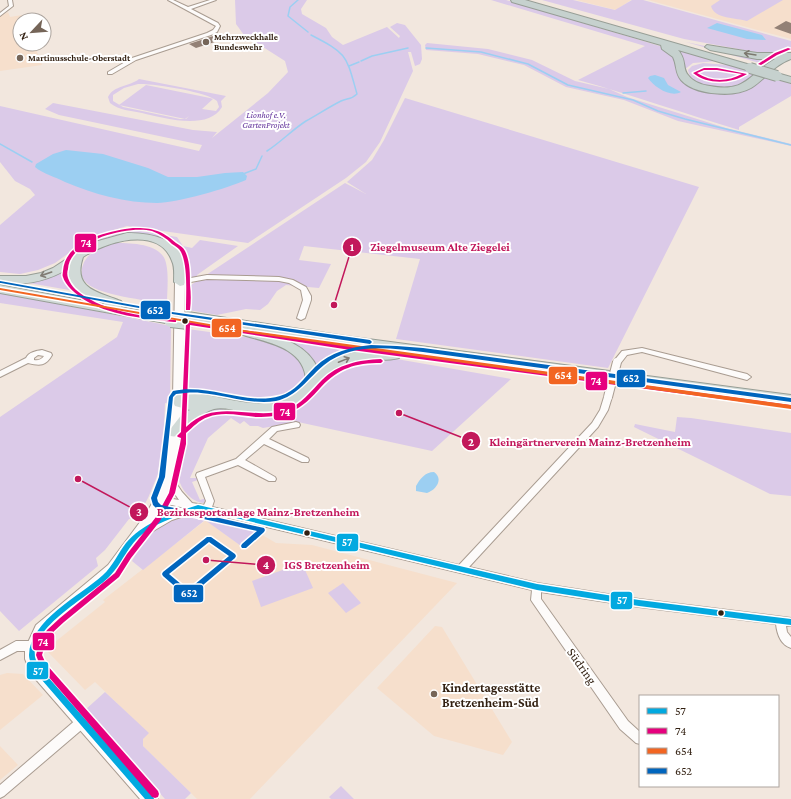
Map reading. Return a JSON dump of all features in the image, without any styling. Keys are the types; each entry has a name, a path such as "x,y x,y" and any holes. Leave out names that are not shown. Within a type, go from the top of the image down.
{"highway":[{"path":"515,0 646,36 751,55 790,56"},
{"path":"527,0 752,67 791,76"},
{"path":"646,36 677,54 681,61 682,75 686,80 699,86 721,90 737,89 747,86 777,61 790,56"},
{"path":"752,67 706,62 692,65 687,68 686,73 694,82 719,88 740,86 760,74"},
{"path":"778,74 791,80"},
{"path":"0,280 29,279 45,275 60,269 90,247 109,239 129,236 149,238 162,243 174,251 179,263 180,282"},
{"path":"77,257 72,266 72,273 77,283 86,290 117,304"},
{"path":"0,283 117,304 171,316"},
{"path":"0,288 171,316 244,331 422,357 788,402"},
{"path":"188,319 788,402"},
{"path":"244,331 281,344 303,354 310,361 313,368 313,383"},
{"path":"178,398 180,403 185,405 219,404 262,408 279,406 301,396 329,367 352,357 378,354 422,357"},
{"path":"175,432 188,417 219,404"}],"street":[{"path":"0,15 11,6 10,0"},
{"path":"110,72 134,59 209,34 217,29 218,26 216,24 170,0"},
{"path":"187,9 214,0"},
{"path":"150,799 37,670 31,658 32,646 41,629 105,577 137,536 161,500 169,478 178,398 180,360 180,282 207,277 279,278 291,281 304,289 307,296 301,318"},
{"path":"461,569 595,425 604,410 617,362 625,353 642,350 748,377"},
{"path":"0,374 30,359"},
{"path":"137,536 169,517 198,507 210,501 200,475 239,461 275,429 296,425"},
{"path":"263,440 305,460"},
{"path":"239,461 272,479"},
{"path":"169,478 179,494 198,507"},
{"path":"161,500 198,507 536,587 639,603 791,622"},
{"name":"Südring","path":"536,587 536,600 624,725 639,738"},
{"path":"780,621 782,634 791,644"},
{"path":"0,655 16,646 32,646"},
{"path":"0,792 82,722"}],"shaded area":[{"path":"576,0 631,0 616,10"},
{"path":"648,0 791,0 791,39 761,31"},
{"name":"Martinusschule-Oberstadt","path":"8,12 10,17 12,17 12,52 37,52 42,65 0,71 0,16"},
{"path":"206,520 241,546 245,546 259,533 276,543 312,545 457,583 250,799 197,799 143,746 143,739 148,733 95,682 85,690 48,652 50,646 105,602 103,600"},
{"name":"Kindertagesstätte Bretzenheim-Süd","path":"435,626 442,627 512,742 503,755 434,736 377,688"},
{"path":"7,673 23,674 43,695 0,730 0,675"},
{"path":"0,746 18,765 0,780"}],"green space":[{"name":"Lionhof e.V. GartenProjekt","path":"235,0 307,0 301,9 302,14 326,28 332,37 343,45 387,27 399,38 400,36 390,27 397,23 405,25 421,45 422,59 420,64 415,66 411,52 408,52 413,71 380,142 366,162 346,178 248,243 127,226 91,237 55,263 38,270 20,274 0,272 0,225 35,195 30,189 15,181 0,162 0,106 199,151 202,145 59,115 45,109 53,103 193,130 217,132 212,138 268,93 288,72 285,61 244,35 236,24"},
{"path":"491,0 506,0 663,47 673,52 684,79 728,92 765,75 791,84 791,96 739,127 739,130 578,80 645,46"},
{"path":"542,0 573,0 615,10 632,0 643,0 791,41 791,51 760,53 684,39"},
{"path":"720,0 783,0 747,21 721,16 716,13 711,6"},
{"path":"686,42 747,55 779,57 767,65"},
{"path":"427,43 488,49 532,60 575,81 609,89 627,97 726,128 791,144 791,146 678,121 624,100 566,87 524,65 478,54 426,50 425,45"},
{"path":"668,47 718,61 693,63 684,70"},
{"path":"703,63 729,65 757,73 746,81 732,87 711,87 698,82 689,74 688,70 692,66"},
{"path":"139,79 226,96 221,101 222,107 215,114 207,119 196,121 162,118 121,109 110,103 108,97 114,90","holes":["138,84 145,84 203,94 212,98 217,101 219,107 216,111 202,109 213,99 146,85 119,105 113,101 113,95 124,88","120,105 185,119 123,107"]},
{"path":"405,98 699,187 608,368 396,339 420,259 304,246 299,260 331,264 319,288 286,285 277,291 268,304 260,310 246,309 217,315 188,310 188,287 345,183 366,194 347,182 372,160"},
{"path":"129,229 177,237 183,246 192,248 200,240 238,246 197,275 197,277 186,277 171,245 122,235 98,241 64,264 61,262 92,240 110,233"},
{"path":"115,243 129,243 145,246 158,251 163,256 166,263 168,284 167,304 110,294 99,290 84,280 82,269 85,260 91,253"},
{"path":"67,266 81,292 23,282"},
{"path":"0,292 171,326 170,404 165,403 164,429 158,474 148,498 138,517 129,519 105,550 96,558 98,566 19,631 0,611 0,417 117,337 123,322 0,303"},
{"path":"188,329 252,338 274,344 302,356 308,384 289,400 259,405 196,394 187,388"},
{"path":"285,341 364,353 317,373 316,367 306,353"},
{"path":"385,357 511,379 432,451 298,422 263,428 258,426 250,426 244,421 240,424 231,418 208,438 190,478 197,478 198,480 192,482 200,500 206,498 204,503 195,501 182,488 179,480 186,429 199,412 219,407 265,411 323,377 345,361"},
{"path":"677,417 791,433 791,496 770,494 634,427 635,424 675,432"},
{"path":"195,515 254,527 258,529 259,533 245,546 241,546 205,520 143,570 132,561 147,534 170,521"},
{"path":"302,563 313,588 261,607 252,581"},
{"path":"343,583 361,603 346,613 328,593"},
{"path":"105,692 149,733 143,739 143,746 191,793 185,799 165,799 85,710"},
{"path":"341,786 354,799 331,799 329,797"}],"water":[{"path":"717,23 762,35 766,40 747,39 707,28"},
{"path":"655,75 664,78 668,85 681,92 672,94 658,88 648,78"},
{"path":"66,150 103,154 148,168 168,177 197,177 243,172 247,176 246,180 238,183 177,201 145,203 122,200 65,182 46,174 35,167 36,164 53,154"},
{"path":"434,472 439,481 436,487 427,493 416,491 416,486 421,478 428,473"}],"building":[{"path":"786,21 791,23 791,34 774,28"},
{"name":"Mehrzweckhalle Bundeswehr","path":"213,36 221,40 196,48 189,44"}],"waterway":[{"path":"298,0 290,7 288,16 308,32"},
{"path":"267,151 306,121 337,103 357,94 344,57 332,47 311,35"},
{"path":"361,61 372,56 408,48"},
{"path":"426,48 481,52 528,64 568,85 633,100 658,111 685,119 791,145"},
{"path":"349,66 359,62"},
{"path":"623,93 646,91"},
{"path":"0,144 32,162"},
{"path":"243,174 256,169 262,156"}],"transit line":[{"name":"74","path":"760,64 776,54 789,49"},
{"name":"74","path":"704,69 717,69 745,74 726,81 713,81 701,77 695,73 704,69"},
{"name":"74","path":"174,321 150,318 109,309 85,299 73,289 65,277 66,265 71,254 93,239 106,234 133,229 153,230 160,233 171,240 183,251 188,272 188,309"},
{"name":"652","path":"1,282 172,313 370,342"},
{"name":"654","path":"0,289 244,331 791,407"},
{"name":"74","path":"155,794 43,666 39,655 42,644 49,632 117,575 129,556 158,519 172,493 183,444 188,323 344,347 790,407"},
{"name":"652","path":"244,546 262,530 159,507 155,503 154,498 162,477 171,397 175,392 200,391 238,398 263,400 275,399 283,397 296,390 317,368 334,356 358,348 384,347 423,350 791,400"},
{"name":"74","path":"180,436 193,423 206,416 219,413 272,415 288,411 304,402 325,380 344,367 358,363 381,361"},
{"name":"57","path":"150,799 37,670 32,655 34,643 40,632 49,621 105,577 112,570 129,544 136,537 160,521 198,507 537,587 639,603 791,622"},
{"name":"652","path":"209,539 233,556 188,594 165,574 209,539"}],"place":[{"name":"Mehrzweckhalle Bundeswehr","path":"206,42"},
{"name":"Martinusschule-Oberstadt","path":"20,58"},
{"name":"Ziegelmuseum Alte Ziegelei","path":"334,305"},
{"name":"Kleingärtnerverein Mainz-Bretzenheim","path":"399,413"},
{"name":"Bezirkssportanlage Mainz-Bretzenheim","path":"78,479"},
{"name":"IGS Bretzenheim","path":"206,560"},
{"name":"Kindertagesstätte Bretzenheim-Süd","path":"434,694"}]}
